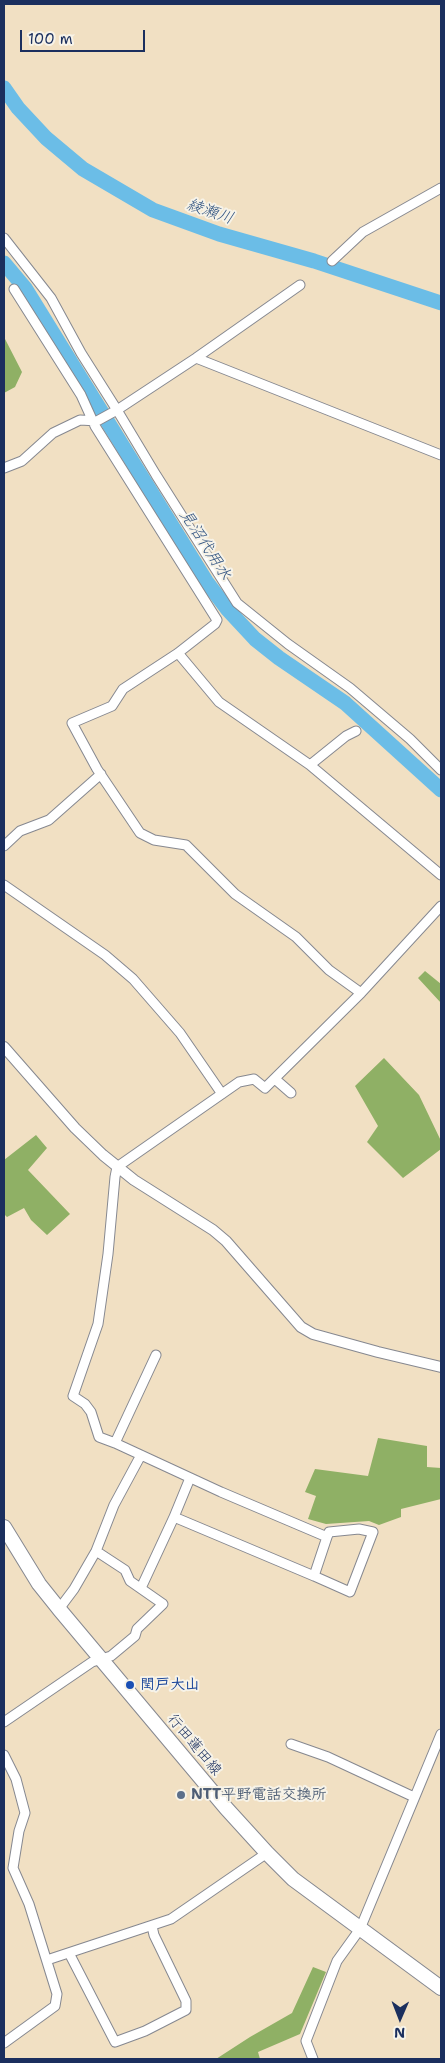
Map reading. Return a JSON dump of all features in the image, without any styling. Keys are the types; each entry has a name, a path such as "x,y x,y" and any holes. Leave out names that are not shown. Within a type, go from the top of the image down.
{"main road":[{"name":"行田蓮田線","path":"4,1528 39,1584 59,1609 267,1854 294,1879 441,1988"}],"street":[{"path":"332,261 363,232 441,188"},
{"path":"4,238 51,298 81,353 237,603 288,644 350,688 410,739 441,770"},
{"path":"4,468 22,461 53,433 80,420 95,421 118,410 300,285"},
{"path":"14,289 81,395 178,560 217,620 216,624 178,653 123,689 112,706 72,723 101,774 140,833 154,840 186,845 235,894 296,937 329,970 361,993"},
{"path":"196,358 441,455"},
{"path":"178,653 219,702 310,765 441,875"},
{"path":"310,765 346,736 356,731"},
{"path":"4,846 20,831 49,820 101,774"},
{"path":"4,885 106,955 133,979 180,1033 222,1094"},
{"path":"328,1537 190,1478 99,1436 91,1412 85,1404 73,1396 98,1324 108,1254 114,1176 117,1167 239,1082 254,1079 265,1088 361,993 441,906"},
{"path":"4,1047 75,1128 117,1167 213,1230 226,1241 301,1326 313,1334 441,1367"},
{"path":"274,1079 291,1093"},
{"path":"115,1443 156,1355"},
{"path":"59,1609 74,1589 96,1551 114,1505 140,1455"},
{"path":"141,1588 190,1478"},
{"path":"174,1517 350,1592 373,1532 358,1530 329,1532 314,1576"},
{"path":"4,1722 92,1662 111,1656 135,1636 137,1629 163,1604 130,1581 124,1570 96,1551"},
{"path":"313,2059 306,2041 337,1961 360,1929 387,1868 441,1734"},
{"path":"291,1744 328,1757 414,1797"},
{"path":"4,1755 16,1780 25,1814 19,1831 13,1868 29,1904 58,1994 55,2006 4,2043"},
{"path":"47,1960 171,1919 267,1854"},
{"path":"69,1953 115,2042 145,2031 186,2010 186,2001 154,1935 152,1926"}],"green space":[{"path":"4,337 22,372 15,387 4,393"},
{"path":"425,971 441,984 441,1003 418,978"},
{"path":"384,1058 419,1095 441,1141 441,1149 403,1178 367,1142 378,1126 355,1086"},
{"path":"36,1135 47,1148 28,1170 70,1214 47,1235 31,1220 24,1208 7,1217 4,1214 4,1160"},
{"path":"378,1438 427,1446 427,1467 441,1468 441,1499 401,1509 401,1517 379,1525 369,1521 326,1524 308,1519 316,1496 305,1492 315,1469 368,1476"},
{"path":"313,1967 326,1972 300,2034 258,2052 260,2059 216,2059 292,2013"}],"waterway":[{"name":"綾瀬川","path":"4,88 18,108 46,138 83,169 153,210 219,234 314,261 441,303"},
{"name":"見沼代用水","path":"4,263 25,288 206,581 228,610 255,639 279,658 345,703 441,790"}],"place":[{"name":"閏戸大山","path":"130,1685"},
{"name":"NTT平野電話交換所","path":"181,1795"}]}
